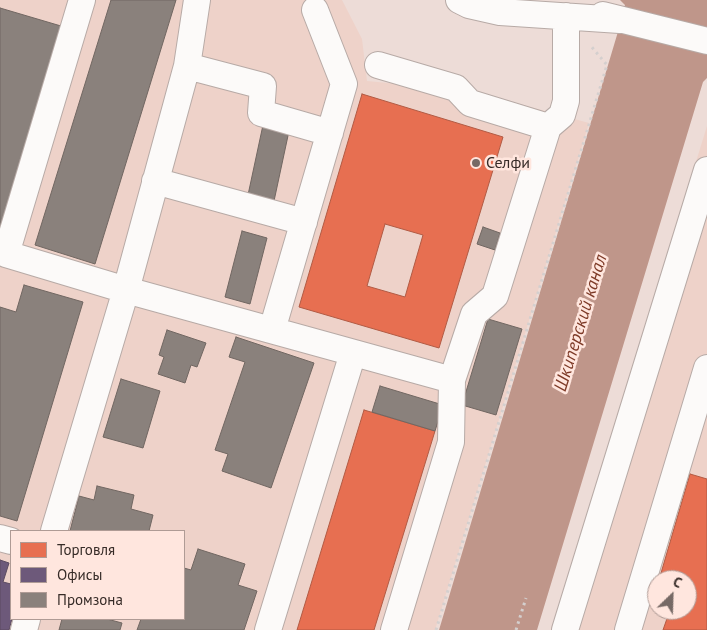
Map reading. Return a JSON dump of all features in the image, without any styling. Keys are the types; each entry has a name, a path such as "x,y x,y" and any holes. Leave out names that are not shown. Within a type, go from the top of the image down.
{"street":[{"path":"82,0 6,254 126,290 452,380"},
{"path":"54,530 126,290 186,66 197,0"},
{"path":"459,0 469,5 500,12 561,8 707,41"},
{"path":"394,630 451,442 452,380 474,314 496,296 548,127 562,115 566,101 561,8"},
{"path":"272,330 344,84 315,10"},
{"path":"378,65 456,88 470,103 548,127"},
{"path":"186,66 262,86 261,113 330,133"},
{"path":"565,630 707,170"},
{"path":"155,181 304,222"},
{"path":"268,630 353,352"},
{"path":"628,630 707,368"}],"path":[{"path":"436,630 607,66"},
{"path":"516,630 526,598"}],"shaded area":[{"path":"0,0 342,0 362,39 367,81 472,91 589,123 435,630 0,630"},
{"path":"707,126 707,630 552,630"}],"water":[{"name":"Шкиперский канал","path":"620,0 707,0 707,78 703,82 537,630 439,630 617,35 625,5"}],"building: Торговля":[{"path":"362,94 503,137 439,348 299,307","holes":["385,224 423,235 405,297 367,286"]},
{"path":"364,410 435,431 374,630 297,630"},
{"path":"690,474 707,479 707,630 663,630 666,620 697,620 697,570 662,570"}],"building: Офисы":[{"path":"0,560 9,563 3,582 10,584 10,620 12,620 9,630 0,630"}],"building: Промзона":[{"path":"111,0 176,0 95,264 35,245"},
{"path":"0,8 61,26 0,230"},
{"path":"263,125 289,131 274,201 248,195"},
{"path":"483,227 500,233 495,250 477,244"},
{"path":"242,231 267,238 250,304 225,297"},
{"path":"24,285 83,302 17,521 0,516 0,307 16,312"},
{"path":"488,319 522,329 496,415 462,405"},
{"path":"167,330 206,343 197,367 191,365 185,383 158,374 164,357 159,355"},
{"path":"236,337 314,363 271,488 222,471 228,454 215,450 245,362 229,357"},
{"path":"121,379 160,391 143,448 103,437"},
{"path":"380,386 443,405 435,431 372,412"},
{"path":"97,486 134,495 131,509 153,515 149,530 70,530 79,496 94,500"},
{"path":"198,549 245,564 238,585 257,591 244,630 137,630 141,620 185,620 185,568 191,570"},
{"path":"62,620 111,620 122,623 120,630 59,630"}],"place":[{"name":"Селфи","path":"476,163"}]}
